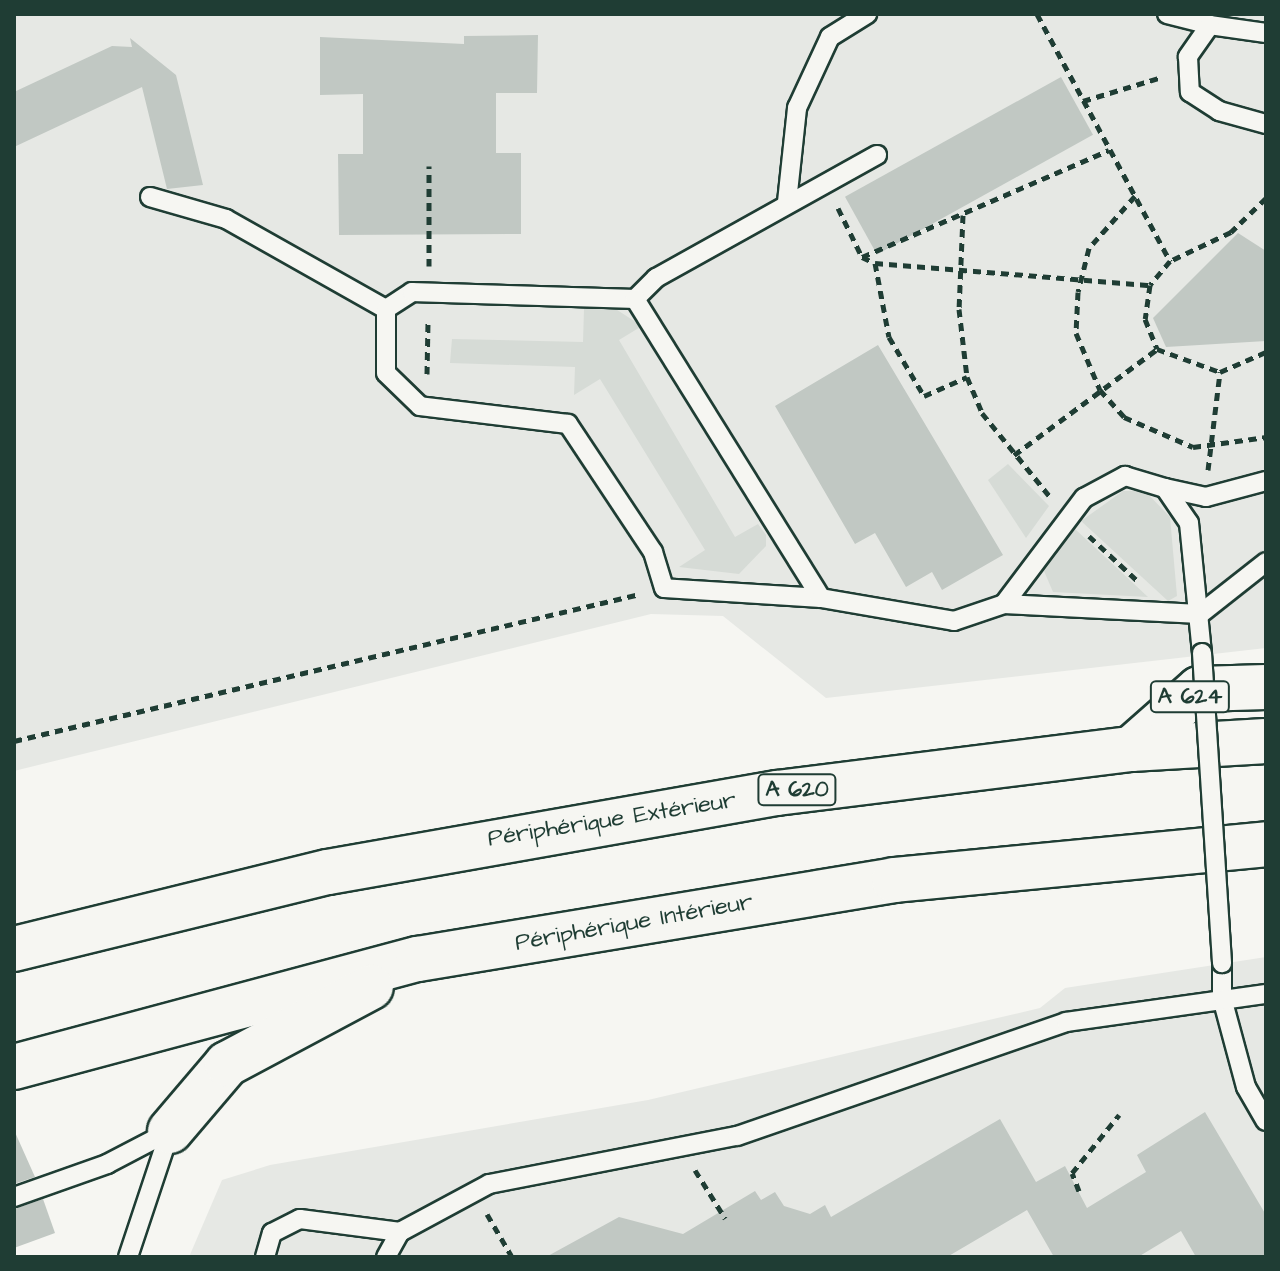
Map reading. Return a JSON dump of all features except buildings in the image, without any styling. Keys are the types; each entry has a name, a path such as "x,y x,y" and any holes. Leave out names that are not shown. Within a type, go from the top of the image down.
{"highway":[{"name":"A 624","path":"1131,749 1199,689 1266,687"},
{"name":"Périphérique Extérieur","path":"14,949 215,896 464,845 777,793 1131,749 1266,741"},
{"name":"Périphérique Intérieur","path":"14,1067 418,959 894,880 1266,844"},
{"path":"170,1131 227,1064 418,959"}],"lane":[{"path":"787,202 797,108 830,37 867,14"},
{"path":"1167,14 1266,33"},
{"path":"1206,20 1188,57 1190,92 1219,111 1266,124"},
{"path":"386,309 412,292 635,299 656,278 787,202 877,155"},
{"path":"150,197 226,219 386,309"},
{"path":"635,299 821,598"},
{"path":"386,309 386,373 420,406 568,424 653,552 664,588 821,598 954,621 1004,604 1200,614 1266,562"},
{"path":"1004,604 1084,498 1125,476 1206,497 1266,481"},
{"path":"1165,488 1189,523 1200,614 1222,998 1246,1087 1266,1121"},
{"path":"386,1257 400,1232 474,1192 691,1145 1066,1022 1266,994"},
{"path":"14,1197 107,1164 170,1131"},
{"path":"128,1257 170,1131"},
{"path":"265,1257 272,1233 300,1219 400,1232"}],"path":[{"path":"1037,14 1170,261"},
{"path":"1083,101 1141,80 1189,74"},
{"path":"862,257 1109,150"},
{"path":"825,182 862,257 875,263 1150,285"},
{"path":"1135,196 1089,248 1081,279 1076,333 1100,390 1124,417 1210,448 1266,437"},
{"path":"1266,198 1231,232 1170,261 1150,285 1145,319 1157,349 1220,372 1266,352"},
{"path":"963,215 959,271 967,377 982,413 1014,455 1069,517 1170,611"},
{"path":"875,263 889,337 924,396 967,377"},
{"path":"1014,455 1157,349"},
{"path":"1208,471 1220,372"},
{"path":"14,741 664,588"},
{"path":"1079,1191 1072,1173 1119,1115"},
{"path":"691,1145 695,1175 725,1218"},
{"path":"474,1192 511,1255"}],"shaded area":[{"path":"14,14 1266,14 1266,648 826,698 723,616 651,614 14,771"},
{"path":"614,308 642,326 619,340 735,537 758,524 766,535 766,546 739,574 679,567 705,550 600,379 574,395 575,367 450,363 452,339 583,342 584,309"},
{"path":"1008,464 1049,506 1026,538 988,480"},
{"path":"1123,491 1145,491 1170,517 1177,596 1168,601 1081,521"},
{"path":"1075,529 1148,597 1053,592 1044,571"},
{"path":"1266,957 1266,1257 189,1257 222,1180 270,1165 648,1100 1040,1008 1065,988"}]}
